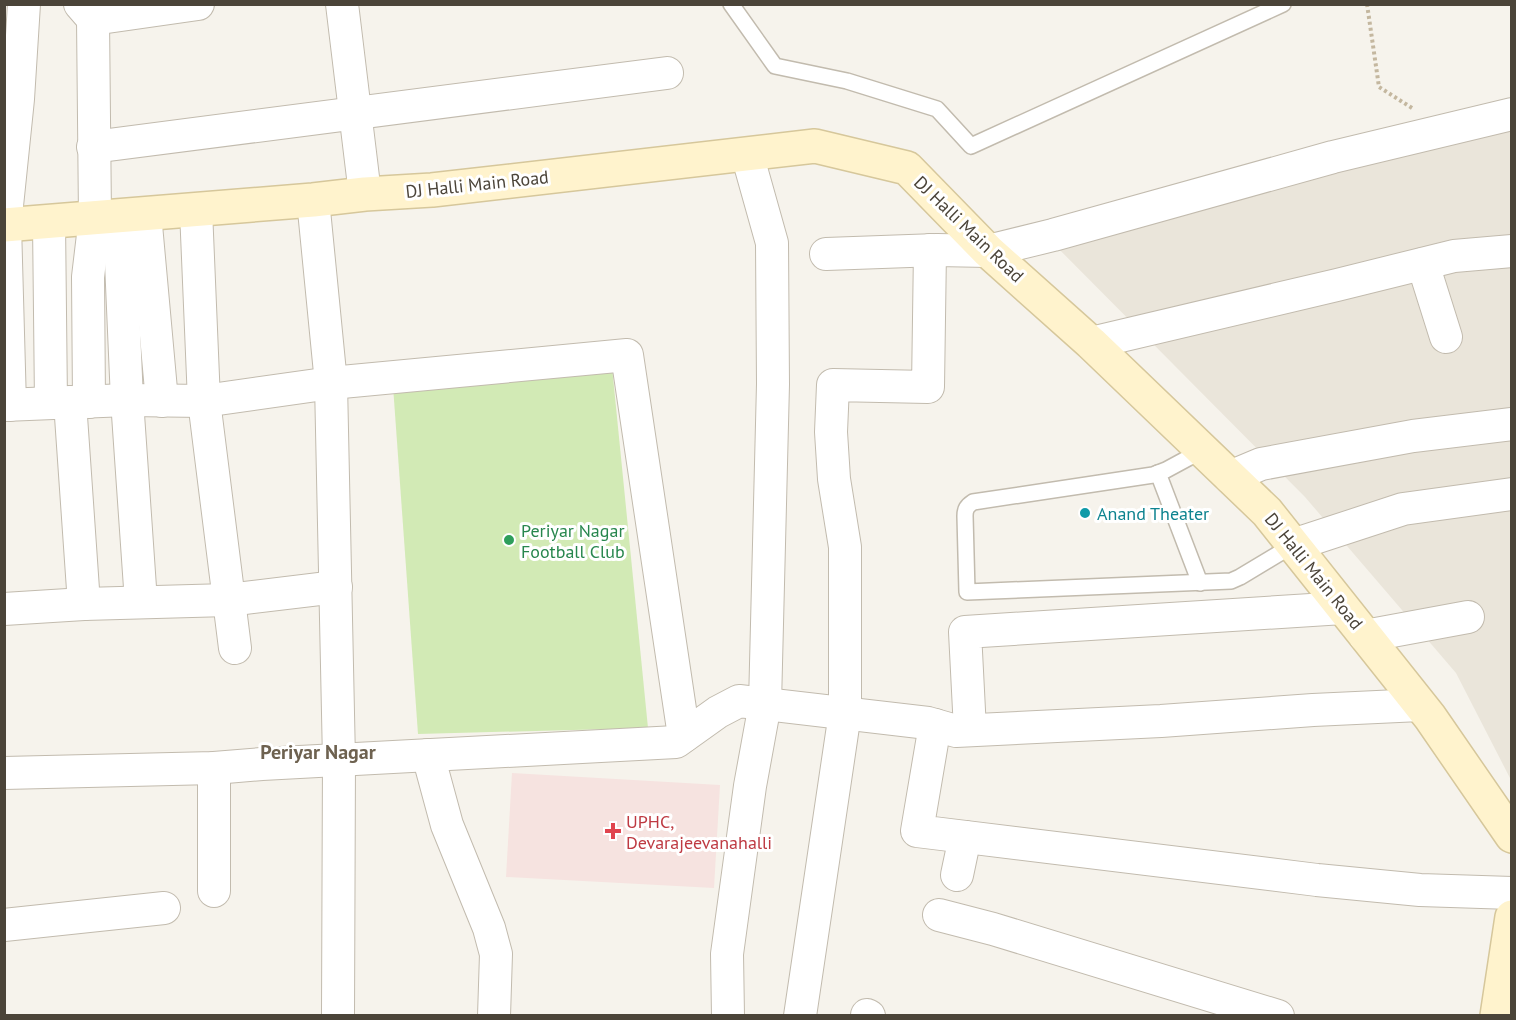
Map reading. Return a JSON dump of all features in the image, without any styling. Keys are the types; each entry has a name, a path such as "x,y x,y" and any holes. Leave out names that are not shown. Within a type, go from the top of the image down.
{"street":[{"path":"24,4 18,99 5,225 7,405 127,400 204,401 331,382 627,355 684,736"},
{"path":"162,400 120,216 93,147 86,12 198,4"},
{"path":"342,4 365,194"},
{"path":"93,147 667,73"},
{"path":"826,254 930,250 988,251 1053,236 1333,157 1512,114"},
{"name":"DJ Halli Main Road","path":"5,225 432,190 814,146 907,168 988,251 1091,343 1267,512 1420,705 1512,836"},
{"path":"728,1016 727,954 750,786 765,704 773,384 772,243 747,154"},
{"path":"313,200 331,382 339,760 338,1016"},
{"path":"196,210 204,401 235,648"},
{"path":"120,216 127,400 141,602"},
{"path":"70,402 88,277 120,216"},
{"path":"49,222 70,402 84,604"},
{"path":"800,1016 845,713 844,547 834,479 831,432 833,385 928,387 930,250"},
{"path":"1091,343 1454,256 1512,251"},
{"path":"1423,264 1446,337"},
{"path":"1230,477 1261,464 1413,436 1512,424"},
{"path":"1293,545 1404,509 1512,494"},
{"path":"4,609 228,600 336,587"},
{"path":"970,730 965,632 1343,608"},
{"path":"1365,636 1468,617"},
{"path":"4,773 214,768 676,742 718,712 740,701 935,725 956,731 1420,705"},
{"path":"935,725 917,831 1317,880 1420,890 1512,893"},
{"path":"428,755 447,825 489,928 496,954 494,1016"},
{"path":"214,768 214,891"},
{"path":"957,875 965,837"},
{"path":"4,925 164,908"},
{"path":"939,915 993,928 1278,1016"},
{"path":"1497,1016 1512,917"}],"lane":[{"path":"731,4 775,66 847,81 937,109 971,146 1283,4"},
{"path":"1203,450 1158,473 973,502 968,505 965,509 967,592 1231,581 1293,545"},
{"path":"1158,473 1200,583"}],"path":[{"path":"1367,4 1379,87 1418,111"}],"shaded area":[{"path":"1511,118 1511,780 1456,673 1305,497 1043,233"},
{"name":"UPHC, Devarajeevanahalli","path":"512,773 720,785 714,888 506,877"}],"green space":[{"name":"Periyar Nagar Football Club","path":"612,367 648,728 418,734 393,386"}],"place":[{"name":"Anand Theater","path":"1085,513"},
{"name":"Periyar Nagar Football Club","path":"509,540"},
{"name":"UPHC, Devarajeevanahalli","path":"613,831"}],"district":[{"name":"Periyar Nagar","path":"318,752"}]}
